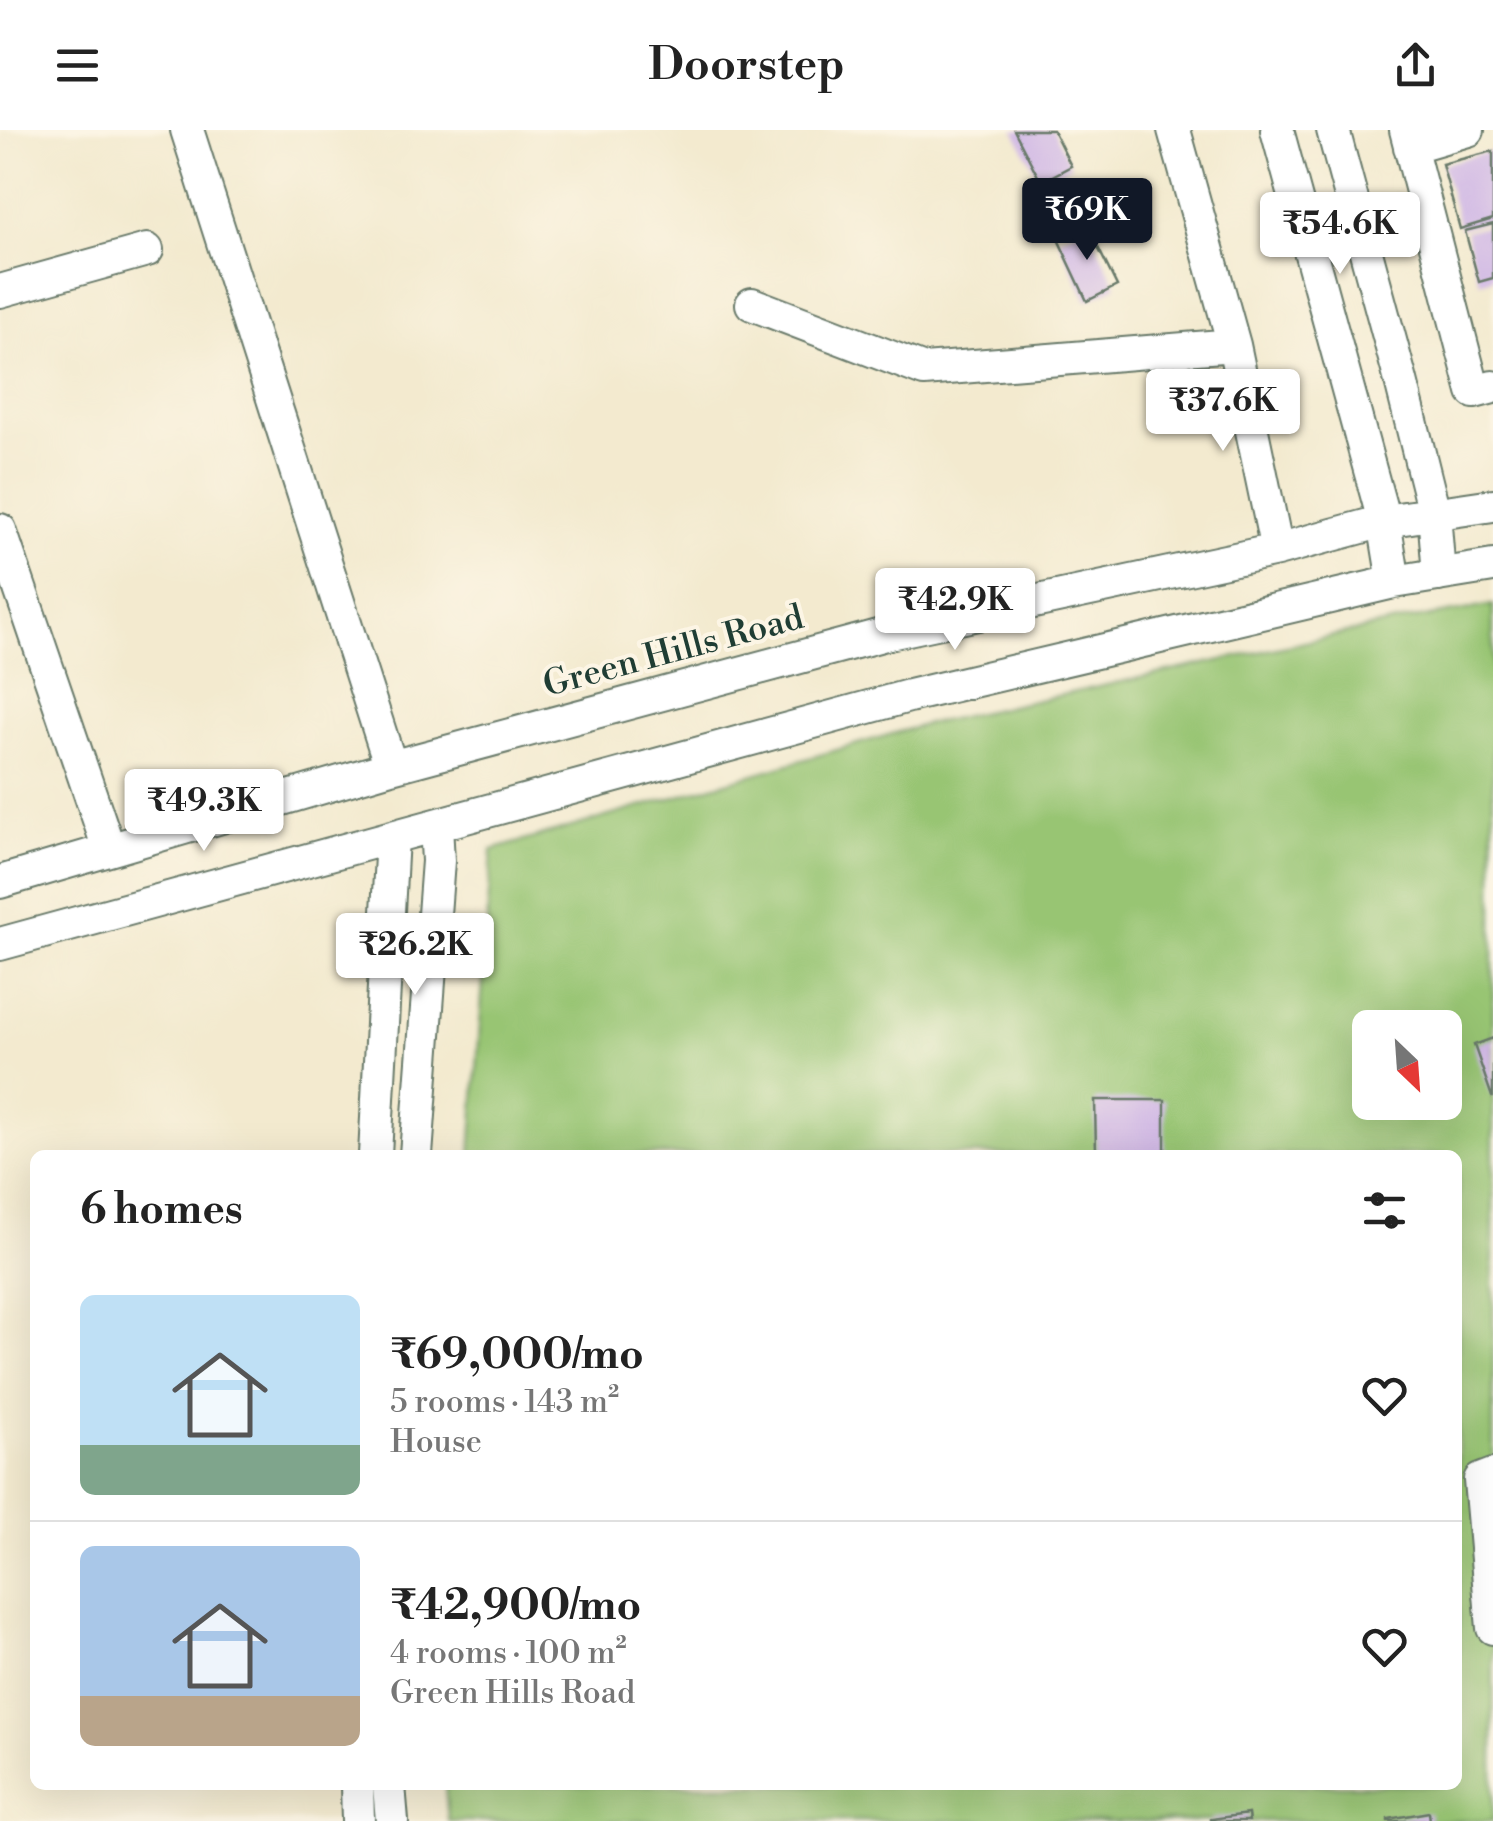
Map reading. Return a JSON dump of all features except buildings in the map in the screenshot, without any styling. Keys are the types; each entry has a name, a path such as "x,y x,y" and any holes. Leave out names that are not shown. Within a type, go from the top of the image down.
{"street":[{"path":"187,130 391,767"},
{"path":"1174,130 1234,345 1277,550"},
{"path":"1277,130 1384,521 1394,582"},
{"path":"1468,130 1408,138 1474,392 1493,388"},
{"path":"1288,172 1336,143 1434,513 1440,575"},
{"path":"0,291 147,250"},
{"path":"752,304 924,370 1234,345"},
{"name":"Green Hills Road","path":"0,882 391,767 889,633 1277,550 1384,521 1493,505"},
{"path":"0,530 109,849"},
{"path":"0,944 909,696 1394,582 1493,566"},
{"path":"416,1150 438,861 436,826"},
{"path":"375,1150 392,837"},
{"path":"1477,1479 1493,1628"},
{"path":"357,1790 358,1821"},
{"path":"389,1790 392,1821"}],"green space":[{"path":"1493,605 1493,1821 448,1821 445,1790 1462,1790 1462,1150 471,1150 492,850 923,725 1392,623"}]}
